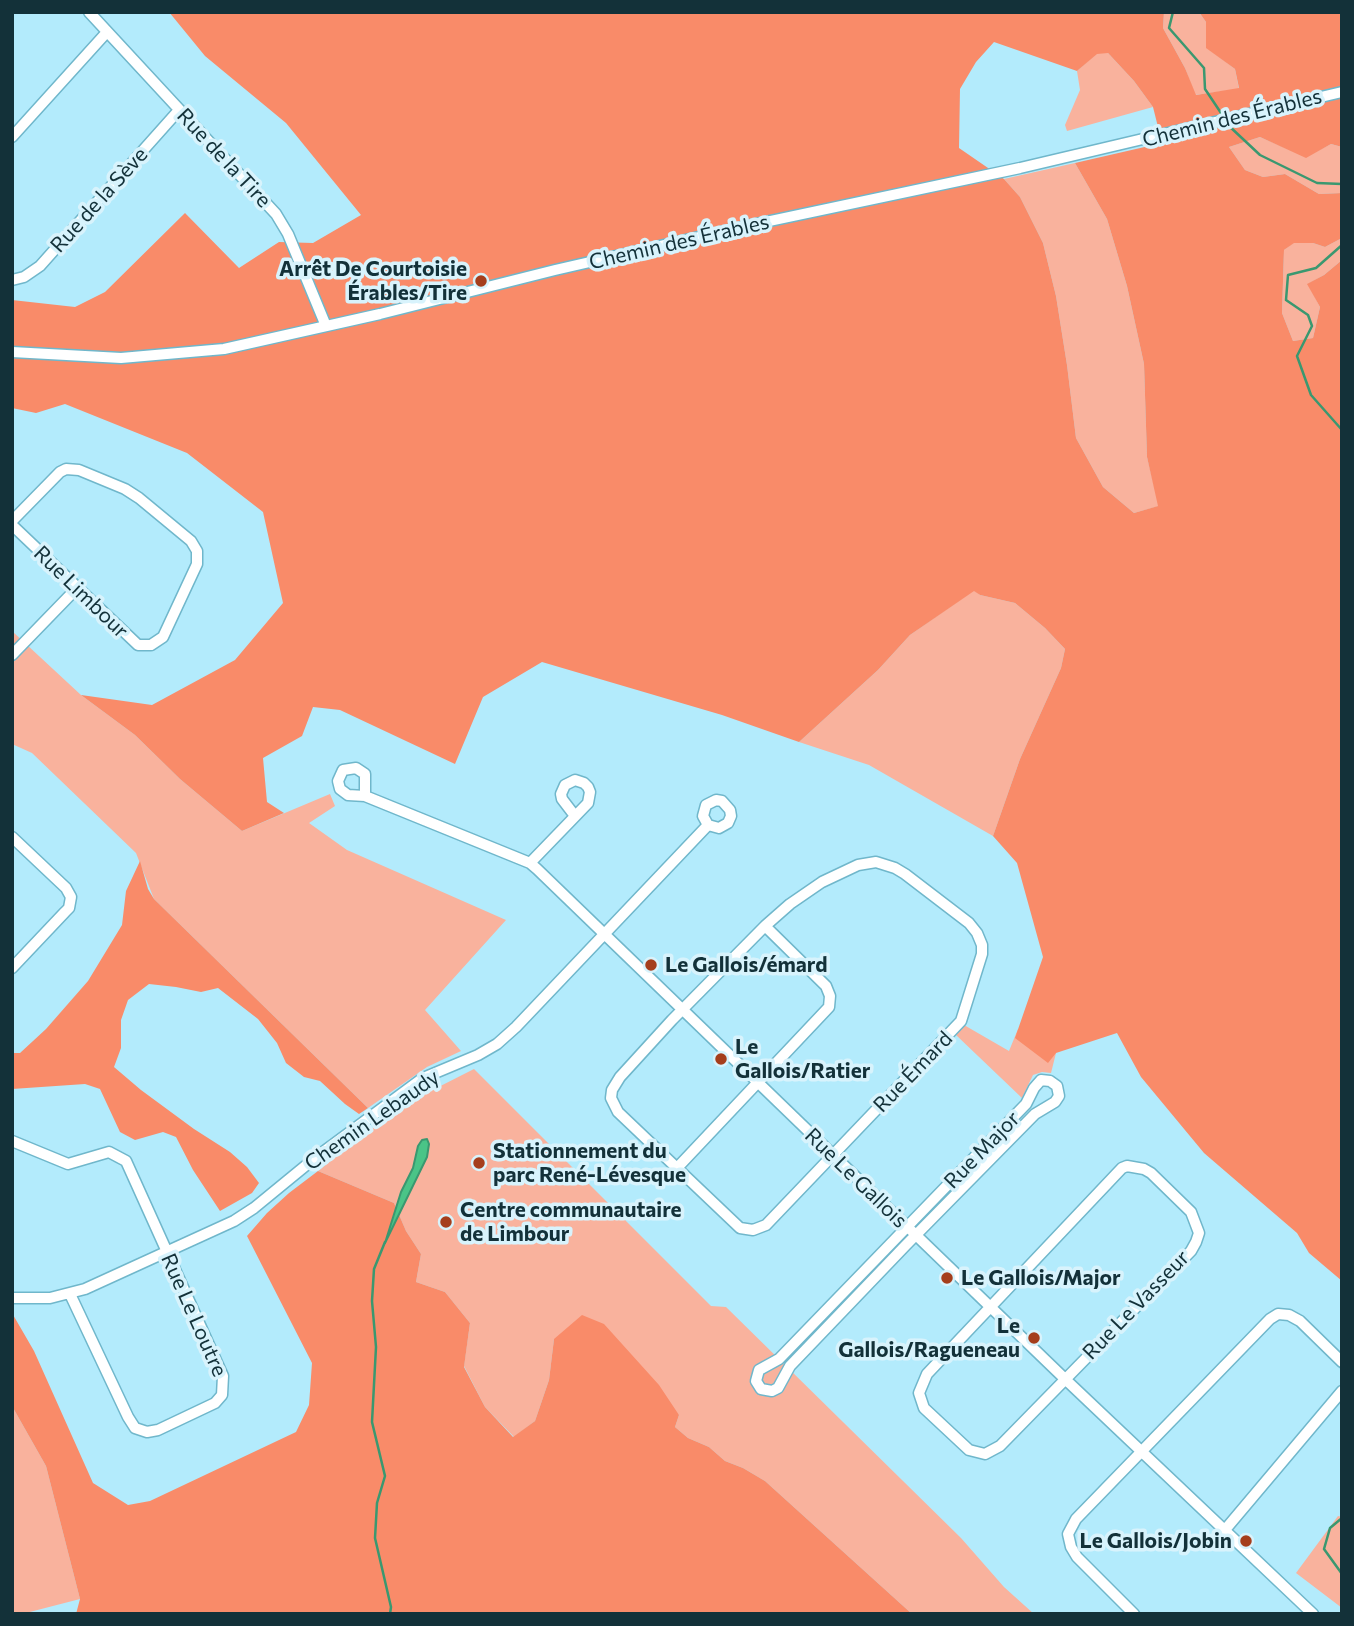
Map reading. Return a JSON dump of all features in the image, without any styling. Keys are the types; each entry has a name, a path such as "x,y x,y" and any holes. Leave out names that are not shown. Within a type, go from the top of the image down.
{"street":[{"name":"Rue de la Tire","path":"89,12 263,198 282,223 326,326"},
{"path":"12,137 107,32"},
{"name":"Chemin des Érables","path":"12,352 133,357 224,349 555,270 1033,165 1342,92"},
{"name":"Rue de la Sève","path":"12,280 24,277 40,266 179,110"},
{"name":"Rue Limbour","path":"73,469 132,493 191,541 197,551 197,564 167,631 151,645 138,645 12,523 55,476 73,469"},
{"path":"12,655 77,588"},
{"name":"Rue Le Gallois","path":"366,796 530,863 1308,1612"},
{"path":"530,863 575,816"},
{"name":"Chemin Lebaudy","path":"12,1298 36,1299 70,1294 243,1216 315,1158 423,1078 497,1044 708,825"},
{"path":"12,837 66,888 71,897 69,908 12,968"},
{"name":"Rue Émard","path":"876,862 895,868 969,923 982,945 982,954 961,1021 766,1225 753,1230 740,1228 734,1223 618,1112 611,1098 615,1083 683,1009 790,904 847,869 876,862"},
{"path":"677,1168 829,1007 831,996 821,979 765,926"},
{"name":"Rue Major","path":"1046,1080 1054,1083 1059,1093 1055,1102 1035,1114 916,1235 790,1366 778,1388 772,1391 761,1389 756,1381 759,1370 779,1359 1026,1104 1037,1082 1046,1080"},
{"name":"Rue Le Loutre","path":"12,1142 68,1164 109,1152 121,1157 130,1166 223,1376 225,1383 222,1395 215,1403 158,1430 147,1432 135,1428 70,1294"},
{"name":"Rue Le Vasseur","path":"990,1306 1122,1168 1136,1167 1151,1173 1191,1212 1199,1233 1196,1242 1191,1251 1065,1379"},
{"path":"990,1306 927,1374 919,1393 924,1408 969,1450 985,1454 1000,1446 1065,1379"},
{"path":"1135,1614 1077,1557 1068,1535 1076,1519 1270,1319 1278,1314 1289,1315 1300,1321 1342,1362"},
{"path":"1224,1531 1342,1391"}],"shaded area":[{"path":"169,12 1164,12 1163,28 1196,95 1239,88 1235,69 1206,48 1206,22 1199,12 1342,12 1342,147 1331,144 1306,158 1260,137 1229,147 1245,170 1263,177 1285,174 1319,194 1342,193 1342,238 1325,247 1313,243 1294,243 1284,250 1282,313 1293,341 1313,338 1320,307 1307,284 1324,275 1342,260 1342,1281 1309,1253 1297,1233 1204,1153 1141,1077 1117,1033 1056,1053 1048,1063 1015,1038 1043,957 1017,863 993,836 1020,759 1061,668 1065,649 1015,603 980,595 974,591 910,635 878,670 799,742 722,715 542,662 483,697 455,764 340,710 313,707 302,736 263,758 267,802 284,813 242,831 180,779 135,735 81,695 152,705 235,660 283,603 263,512 187,453 65,404 36,413 12,408 12,300 75,307 105,292 185,213 239,268 279,242 313,243 361,215 286,123 205,56","holes":["994,42 1077,71 1097,54 1108,53 1153,107 1162,143 1075,163 1107,219 1127,286 1144,364 1147,457 1158,506 1134,513 1103,487 1076,438 1056,296 1043,243 1020,197 1004,179 959,148 960,89 976,62"]},
{"path":"1164,12 1199,12 1206,22 1206,47 1235,69 1239,89 1195,95 1185,68 1163,28"},
{"path":"1097,53 1108,53 1153,107 1067,131 1065,125 1080,90 1077,71"},
{"path":"1260,137 1306,157 1331,144 1342,147 1342,193 1319,194 1285,174 1263,177 1245,170 1229,147"},
{"path":"1075,163 1107,219 1127,286 1144,364 1147,457 1159,506 1134,513 1103,487 1076,438 1056,296 1043,243 1020,197 1004,179"},
{"path":"1342,238 1342,260 1308,284 1320,307 1313,338 1293,341 1282,313 1284,250 1293,243 1313,243 1325,247"},
{"path":"974,590 980,595 1015,603 1065,649 1061,668 1020,759 993,836 869,765 799,742 878,670 910,635"},
{"path":"12,631 81,695 135,735 180,779 242,831 330,794 335,806 309,823 347,850 506,920 425,1010 461,1051 427,1067 368,1108 154,899 136,853 32,753 12,744"},
{"path":"140,861 148,889 154,899 368,1108 359,1114 320,1081 304,1077 286,1063 277,1043 258,1019 218,988 201,992 149,984 128,1000 121,1020 121,1048 114,1067 194,1129 230,1152 247,1167 259,1183 252,1193 220,1211 193,1170 176,1137 163,1132 135,1140 120,1132 100,1089 85,1084 12,1089 12,1053 20,1053 46,1029 88,981 122,925 126,891"},
{"path":"964,1025 1009,1051 1018,1029 1056,1053 1051,1073 1033,1075 1022,1098 956,1035"},
{"path":"474,1069 711,1306 726,1307 961,1538 1004,1587 1034,1614 912,1614 765,1481 725,1461 709,1447 688,1438 675,1427 679,1415 554,1339 549,1380 535,1421 514,1437 485,1407 464,1366 470,1323 445,1292 416,1282 421,1254 406,1231 394,1203 318,1171 401,1106"},
{"path":"427,1139 427,1157 385,1243 401,1192 413,1168 418,1146 422,1140"},
{"path":"318,1171 394,1203 406,1231 421,1254 416,1282 445,1292 470,1323 464,1367 485,1407 513,1437 535,1421 549,1380 554,1339 582,1315 604,1324 659,1385 679,1415 675,1427 688,1438 709,1447 725,1461 765,1481 912,1614 76,1614 80,1599 46,1466 12,1406 12,1313 34,1351 93,1483 128,1505 150,1501 296,1432 309,1405 312,1363 247,1236 267,1213"},
{"path":"12,1406 46,1466 80,1599 22,1614 12,1614"},
{"path":"1338,1516 1342,1517 1342,1608 1296,1573"}],"waterway":[{"path":"1173,12 1169,28 1204,68 1205,89 1221,113"},
{"path":"1228,125 1260,155 1317,183 1342,184"},
{"path":"1342,245 1316,268 1288,275 1286,300 1308,315 1312,326 1297,356 1311,395 1342,430"},
{"path":"385,1242 374,1269 372,1301 376,1347 372,1422 385,1476 377,1503 375,1538 391,1607 390,1614"},
{"path":"1342,1518 1330,1528 1324,1549 1342,1574"}],"place":[{"name":"Arrêt De Courtoisie Érables/Tire","path":"481,281"},
{"name":"Le Gallois/émard","path":"651,965"},
{"name":"Le Gallois/Ratier","path":"721,1059"},
{"name":"Stationnement du parc René-Lévesque","path":"479,1163"},
{"name":"Centre communautaire de Limbour","path":"446,1222"},
{"name":"Le Gallois/Major","path":"947,1278"},
{"name":"Le Gallois/Ragueneau","path":"1034,1338"},
{"name":"Le Gallois/Jobin","path":"1246,1541"}]}
